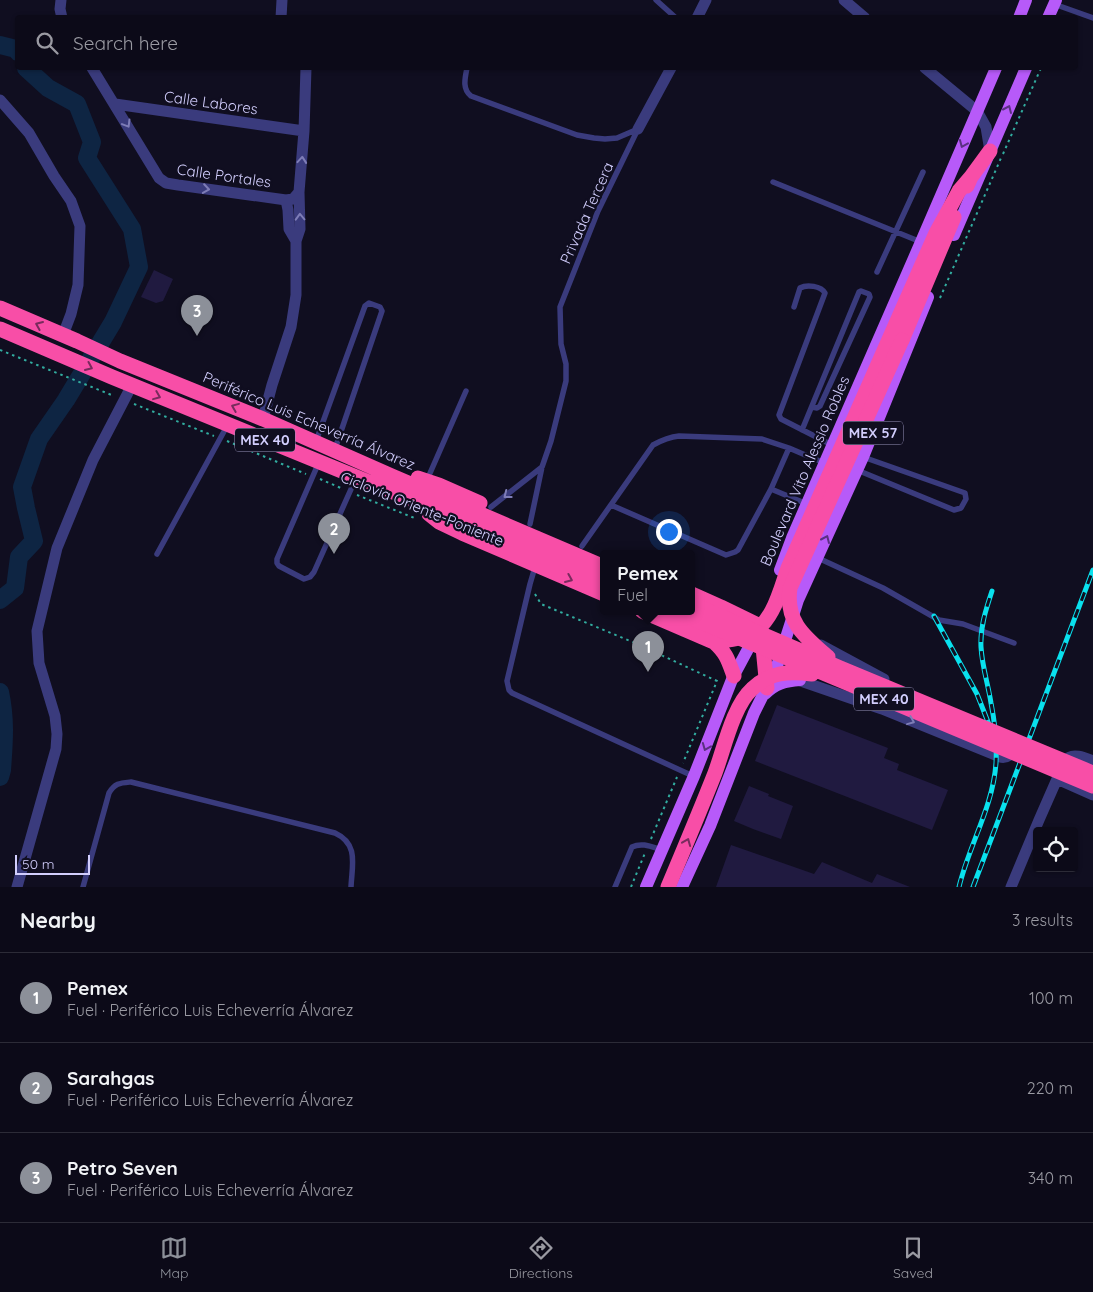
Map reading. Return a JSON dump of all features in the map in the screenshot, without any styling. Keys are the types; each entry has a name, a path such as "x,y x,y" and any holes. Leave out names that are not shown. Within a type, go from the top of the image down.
{"highway":[{"path":"714,642 738,639 750,635 769,615 936,232 959,191 990,151"},
{"path":"837,673 802,634 792,618 789,602 790,588 902,340 971,177"},
{"name":"Periférico Luis Echeverría Álvarez","path":"0,308 120,361 263,419 600,565"},
{"name":"Periférico Luis Echeverría Álvarez","path":"0,329 112,377 418,502 486,517 600,579"},
{"path":"392,476 428,480 486,517 530,524 600,554"},
{"path":"418,502 428,514 439,522 600,592"},
{"path":"695,595 760,626"},
{"name":"MEX 40","path":"695,605 837,673 1093,786"},
{"path":"714,642 725,630 725,614 721,607"},
{"path":"651,615 714,642 723,650 734,676"},
{"name":"MEX 40","path":"685,615 1093,773"},
{"path":"760,626 764,692"},
{"path":"668,887 742,699 759,683 772,676 786,672 837,673"}],"main road":[{"path":"1020,15 1026,0"},
{"path":"1049,15 1055,2"},
{"name":"Boulevard Vito Alessio Robles","path":"646,887 694,776 734,676 760,626 792,538 824,463 995,70"},
{"name":"MEX 57","path":"754,713 776,670 798,600 863,457 925,304 1025,70"},
{"path":"760,626 776,670"},
{"path":"764,692 789,680 800,680"},
{"path":"682,887 710,826 754,713 746,704 734,700 724,702"}],"street":[{"path":"61,0 61,15"},
{"path":"281,15 282,0"},
{"path":"698,15 706,0"},
{"path":"844,0 862,15"},
{"path":"93,70 114,104"},
{"path":"263,419 291,327 296,295 296,241 300,229 299,192 304,131 306,70"},
{"path":"638,129 670,70"},
{"path":"927,70 977,111 986,127 990,151"},
{"path":"0,100 29,134 71,201 80,226 78,285 63,335"},
{"name":"Calle Labores","path":"114,104 304,131"},
{"name":"Calle Portales","path":"114,104 159,178 166,183 286,200"},
{"path":"296,241 289,229 286,200 293,199 299,192"},
{"path":"17,887 56,750 55,716 38,663 37,631 57,548 93,460 132,385"},
{"path":"776,670 882,709 1000,757 1008,756 1015,748 1017,740 1010,732 875,675 813,640 799,619 798,600"},
{"path":"800,680 795,674 793,659 800,646 806,641 813,640"},
{"path":"1011,887 1038,820 1062,781 1067,759 1078,755 1093,761"},
{"path":"1062,781 1093,795"}],"lane":[{"path":"656,0 673,15"},
{"path":"1055,2 1093,18"},
{"path":"467,70 465,88 471,96 568,132 605,139 618,138 638,129"},
{"name":"Privada Tercera","path":"542,467 551,442 566,381 566,364 561,344 560,307 598,211 638,129"},
{"path":"877,272 923,172"},
{"path":"772,182 921,242"},
{"path":"794,307 800,288 806,285 824,291 822,302 779,412 781,419 832,445"},
{"path":"802,430 858,292 861,291 869,294 870,297 820,406 817,408 812,407"},
{"path":"316,442 365,306 369,303 380,307 382,311 334,451"},
{"path":"428,480 466,391"},
{"path":"158,554 228,424"},
{"path":"582,546 653,446 661,440 679,436 752,438 789,448 824,463"},
{"path":"611,505 726,554 735,552 738,550 771,489 789,448"},
{"path":"857,470 954,510 961,508 966,499 965,493 863,457"},
{"path":"319,462 277,559 279,566 304,579 310,577 314,572 356,477"},
{"path":"486,517 542,467"},
{"path":"530,524 542,467"},
{"path":"771,489 807,504"},
{"path":"818,558 883,588 939,620 963,624 1014,643"},
{"path":"536,565 507,680 509,690 694,776"},
{"path":"83,887 109,793 113,786 131,782 336,833 344,837 350,844 353,855 351,887"},
{"path":"615,887 632,847 637,844 662,850"}],"path":[{"name":"Ciclovía Oriente-Poniente","path":"0,350 421,521"},
{"path":"530,584 541,604 635,643 717,681 631,887"}],"building":[{"path":"154,270 173,279 163,301 156,303 141,297"},
{"path":"777,705 888,748 884,758 899,764 897,770 948,790 932,830 755,761"},
{"path":"749,786 793,806 781,839 734,821"},
{"path":"731,845 814,874 822,862 872,883 877,874 910,887 716,887"}],"waterway":[{"path":"0,45 15,49"},
{"path":"0,600 15,588 19,557 34,541 22,487 39,439 66,400 113,322 139,267 132,229 87,158 92,142 77,104 48,88 28,70"},
{"path":"0,692 4,731 0,777"}],"railway":[{"path":"973,887 1093,570"},
{"path":"959,887 963,871 986,810 996,763 995,726 981,647 982,625 992,591"},
{"path":"934,616 977,694 990,727"}],"place":[{"name":"Petro Seven","path":"197,336"},
{"name":"Sarahgas","path":"334,554"},
{"name":"Pemex","path":"648,672"}]}
